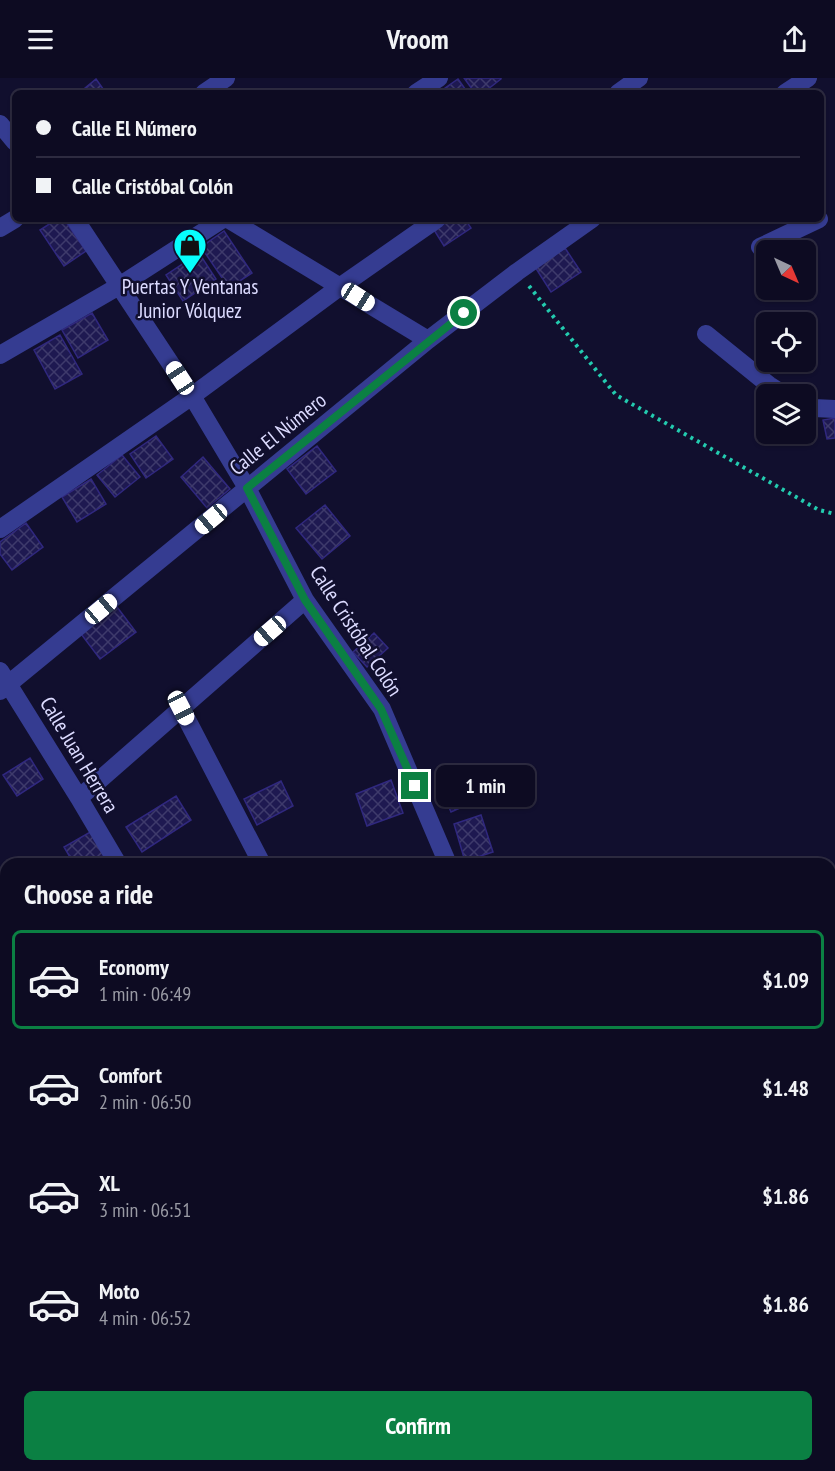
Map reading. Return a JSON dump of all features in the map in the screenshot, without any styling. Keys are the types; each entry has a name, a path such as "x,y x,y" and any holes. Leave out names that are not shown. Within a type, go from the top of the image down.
{"street":[{"path":"208,90 226,78"},
{"path":"421,90 440,78"},
{"path":"622,90 639,78"},
{"path":"790,90 808,78"},
{"path":"0,124 12,138"},
{"name":"Calle Cristóbal Colón","path":"77,222 192,396 247,488 305,600 381,709 445,858"},
{"path":"0,355 119,286 218,222"},
{"path":"233,222 428,340"},
{"path":"0,530 192,396 341,286 433,222"},
{"name":"Calle El Número","path":"3,682 247,488 428,340 517,272 588,222"},
{"path":"775,240 814,222"},
{"path":"706,334 768,384"},
{"path":"816,408 835,409"},
{"path":"79,798 305,600"},
{"name":"Calle Juan Herrera","path":"3,682 79,798 114,858"},
{"path":"181,708 259,858"}],"path":[{"path":"517,272 616,394 819,510 835,514"}],"building":[{"path":"464,78 501,78 487,90 473,90"},
{"path":"96,79 104,90 83,90"},
{"path":"458,79 466,90 442,90"},
{"path":"52,222 66,222 86,251 64,266 40,230"},
{"path":"446,222 467,222 471,228 444,246 434,230"},
{"path":"224,231 252,273 229,288 201,247"},
{"path":"565,248 581,272 551,292 535,267"},
{"path":"199,253 216,279 183,301 166,275"},
{"path":"92,313 108,340 78,358 62,330"},
{"path":"60,335 82,374 55,389 34,350"},
{"path":"835,418 835,438 827,439 823,420"},
{"path":"156,436 173,459 146,478 130,454"},
{"path":"317,446 336,471 306,494 287,469"},
{"path":"122,455 140,477 115,497 97,475"},
{"path":"203,457 230,489 207,508 181,477"},
{"path":"91,479 106,504 77,522 62,497"},
{"path":"325,505 350,536 322,559 296,528"},
{"path":"26,523 43,547 12,570 0,554 0,542"},
{"path":"114,603 136,632 100,659 78,630"},
{"path":"374,633 388,648 367,667 353,652"},
{"path":"30,758 43,779 17,796 3,775"},
{"path":"474,766 487,796 451,812 438,782"},
{"path":"391,780 403,813 367,826 356,794"},
{"path":"281,781 293,806 257,825 244,799"},
{"path":"176,796 191,820 142,852 126,827"},
{"path":"481,815 493,852 474,858 464,858 454,824"},
{"path":"92,831 106,857 70,858 64,847"}],"place":[{"name":"Puertas Y Ventanas Junior Vólquez","path":"190,274"}],"route":[{"path":"415,786 381,709 305,600 247,488 464,313"}]}
